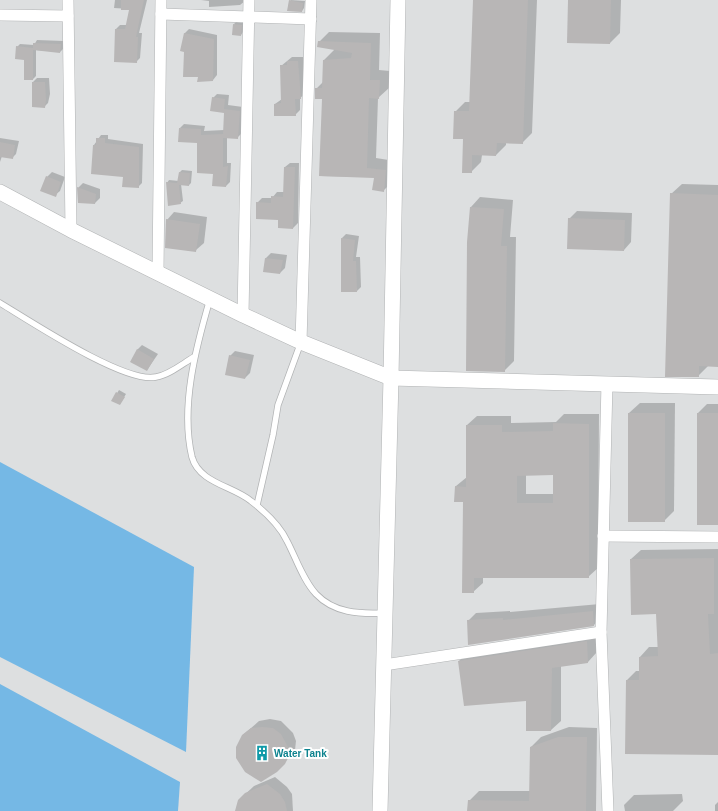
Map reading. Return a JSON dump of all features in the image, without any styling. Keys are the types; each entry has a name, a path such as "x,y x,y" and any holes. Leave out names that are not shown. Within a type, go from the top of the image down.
{"street":[{"path":"68,0 71,230"},
{"path":"158,272 161,0"},
{"path":"243,315 249,0"},
{"path":"301,342 310,0"},
{"path":"380,811 386,613 398,0"},
{"path":"161,14 310,19"},
{"path":"0,15 68,16"},
{"path":"0,192 71,230 243,315 301,342 391,378 718,387"},
{"path":"607,383 601,632 608,811"},
{"path":"603,536 718,537"},
{"path":"384,665 601,632"}],"lane":[{"path":"210,298 194,357 190,394 189,430 192,458 204,475 247,497 264,512 286,539 298,565 316,594 338,609 363,614 386,613"},
{"path":"0,303 106,365 138,377 156,377 194,357"},
{"path":"257,505 272,442 278,405 301,342"}],"water":[{"path":"0,462 194,567 186,752 0,657"},
{"path":"0,684 180,782 178,811 0,811"}],"building":[{"path":"121,0 144,0 136,37 138,37 137,63 114,62 115,29 125,29 129,10 121,10"},
{"path":"289,0 303,3 302,12 287,11"},
{"path":"473,0 528,0 523,144 497,143 496,156 472,155 472,173 462,173 463,139 453,139 454,111 469,111"},
{"path":"568,0 611,0 610,44 567,43"},
{"path":"233,24 242,25 241,36 232,35"},
{"path":"184,33 214,39 213,81 197,82 198,77 183,77 184,52 180,51"},
{"path":"318,41 371,43 370,80 380,80 379,99 369,98 367,168 386,170 384,192 372,190 374,178 319,176 322,99 315,99 315,88 322,88 323,60 351,58 352,53 317,47"},
{"path":"33,43 61,44 60,53 33,50 33,80 24,80 24,60 15,59 16,46 33,48"},
{"path":"287,61 298,61 301,99 295,99 296,116 274,116 274,104 281,103 280,65 287,65"},
{"path":"32,82 45,82 45,108 32,107"},
{"path":"212,97 225,99 224,109 240,111 238,139 223,138 223,167 228,166 226,187 212,186 213,174 197,173 197,143 178,142 179,128 201,129 201,135 223,134 224,113 210,111"},
{"path":"96,138 105,138 105,143 139,147 139,188 122,187 123,177 91,174 93,145 96,145"},
{"path":"0,142 15,145 13,159 0,157"},
{"path":"284,167 295,167 293,229 278,228 278,220 256,219 256,202 271,203 271,196 283,197"},
{"path":"179,172 190,173 189,186 179,185 181,204 168,206 166,182 177,183"},
{"path":"46,176 61,182 56,197 40,191"},
{"path":"77,187 96,194 95,204 78,203"},
{"path":"670,193 718,195 718,367 699,366 699,377 665,377"},
{"path":"470,207 504,209 501,246 507,246 505,372 466,371 467,242"},
{"path":"568,218 625,220 624,251 567,249"},
{"path":"166,219 200,224 196,252 165,248"},
{"path":"341,238 355,240 353,261 356,261 357,292 341,292"},
{"path":"265,258 283,260 280,274 263,272"},
{"path":"137,349 154,359 147,371 130,362"},
{"path":"229,355 250,360 245,379 225,375"},
{"path":"116,392 125,397 120,405 111,401"},
{"path":"628,413 665,413 665,522 628,522"},
{"path":"697,413 718,413 718,525 697,525"},
{"path":"553,423 589,424 589,578 474,578 474,593 462,593 463,502 454,502 455,486 466,487 466,425 502,425 502,432 553,431","holes":["553,475 553,503 517,503 517,476"]},
{"path":"714,558 714,614 708,614 710,654 718,653 718,755 625,754 626,680 639,680 639,657 658,656 656,614 631,615 630,559"},
{"path":"593,611 594,626 468,645 467,620 503,618 503,620"},
{"path":"587,641 588,663 552,668 551,731 526,731 526,701 464,706 458,661"},
{"name":"Water Tank","path":"251,728 273,728 281,734 289,749 288,758 285,764 277,772 261,782 245,772 236,758 236,747 242,735"},
{"path":"558,737 587,737 586,811 467,811 468,800 529,801 530,747"},
{"name":"Water Tank","path":"267,784 280,794 285,802 287,811 235,811 238,800 245,793"}],"place":[{"name":"Water Tank","path":"262,753"}]}
